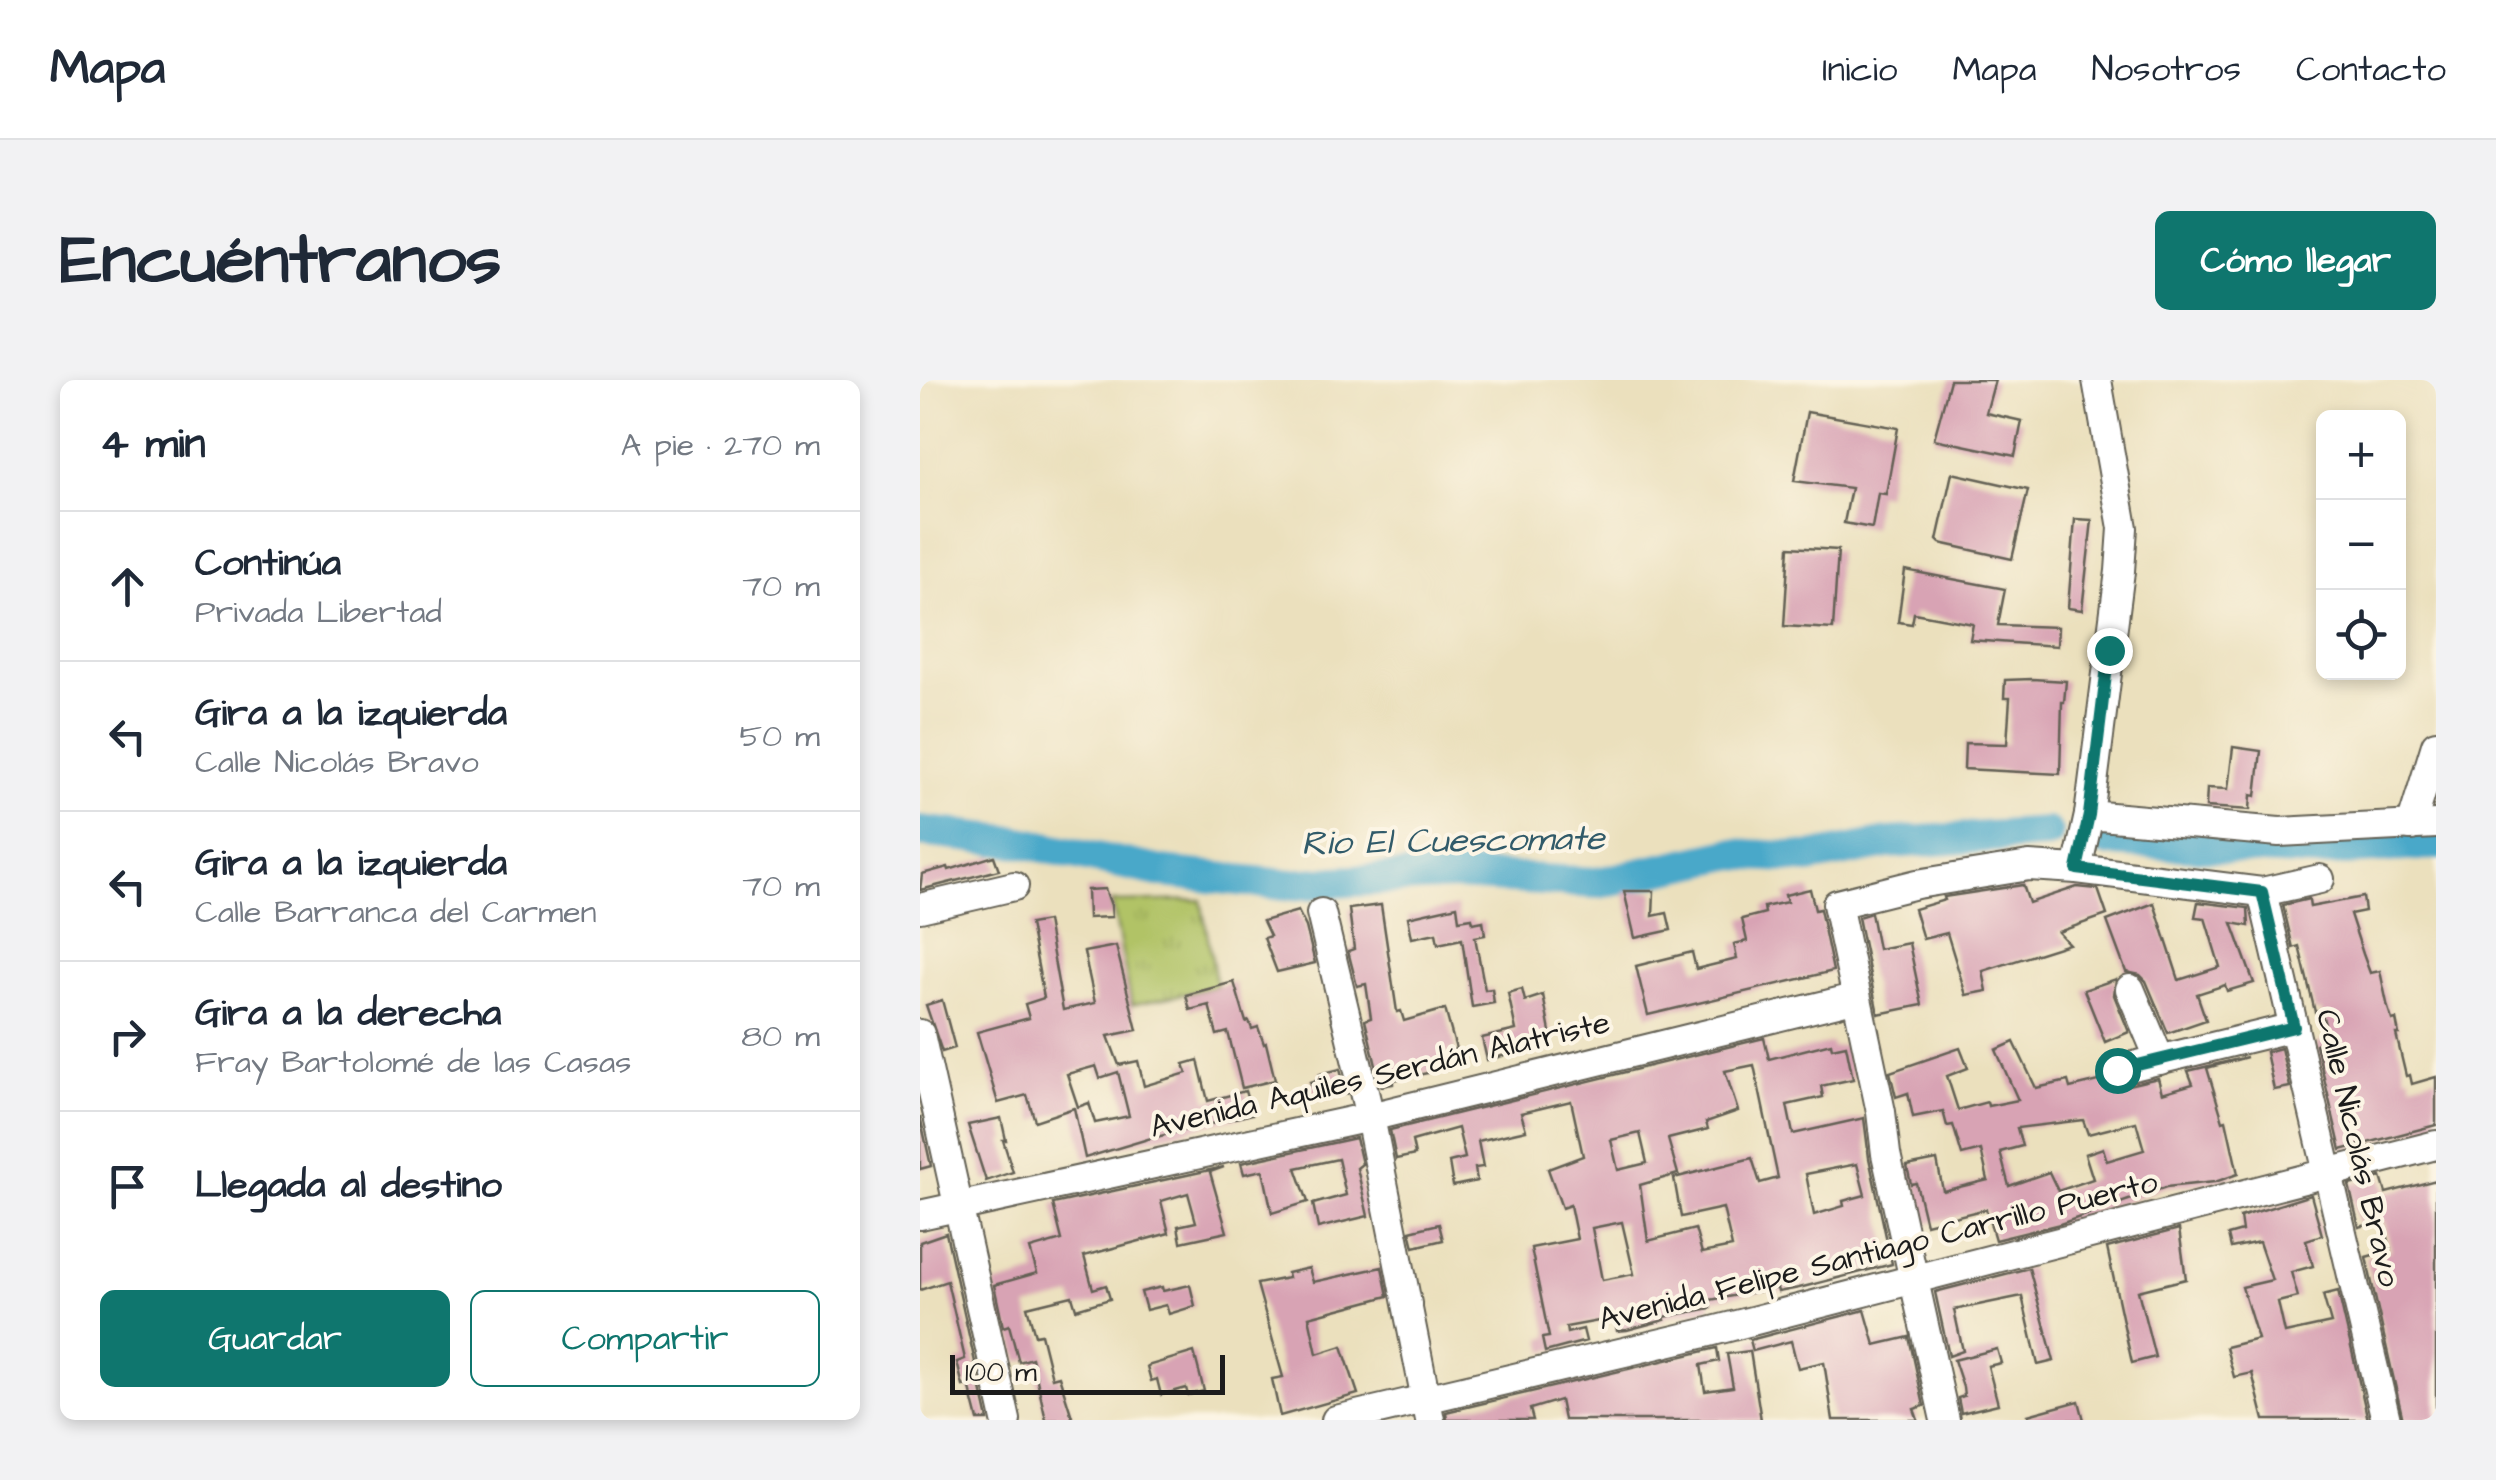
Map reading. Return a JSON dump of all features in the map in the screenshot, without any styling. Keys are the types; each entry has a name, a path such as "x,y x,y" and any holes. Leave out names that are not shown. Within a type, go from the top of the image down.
{"street":[{"path":"2078,863 2088,820 2123,528 2098,380"},
{"path":"2088,820 2278,832 2424,825 2436,746"},
{"path":"1945,1420 1912,1280 1837,904 1917,884 2029,866 2078,863 2262,892 2320,879"},
{"path":"920,908 1014,886"},
{"name":"Calle Nicolás Bravo","path":"2262,892 2386,1420"},
{"path":"1321,913 1370,1117 1428,1409"},
{"path":"2130,989 2160,1060"},
{"name":"Avenida Aquiles Serdán Alatriste","path":"920,1216 1370,1117 1854,998"},
{"path":"2117,1070 2294,1027"},
{"path":"920,1034 1006,1420"},
{"name":"Avenida Felipe Santiago Carrillo Puerto","path":"1336,1420 1428,1409 1708,1332 2436,1145"}],"green space":[{"path":"1201,900 1217,987 1132,1005 1112,902"}],"building":[{"path":"1950,380 1995,380 1986,413 2022,421 2015,456 1934,439"},
{"path":"1807,412 1898,428 1886,494 1878,493 1872,528 1844,523 1851,488 1794,481"},
{"path":"1952,473 2028,490 2012,559 1937,540"},
{"path":"2075,519 2092,520 2082,610 2068,608"},
{"path":"1789,547 1838,550 1833,629 1784,626"},
{"path":"1905,570 2005,589 1998,625 2058,627 2057,646 1970,640 1973,624 1914,613 1912,624 1898,622"},
{"path":"2005,680 2066,681 2060,774 1964,769 1965,743 2007,744 2010,698 2004,698"},
{"path":"2233,747 2261,751 2256,796 2251,795 2250,810 2206,807 2207,788 2228,789"},
{"path":"994,856 999,870 920,890 922,874"},
{"path":"2023,885 2029,903 2077,887 2098,889 2107,915 2058,932 2069,944 1983,971 1987,991 1966,995 1947,933 1923,939 1914,909 1945,900 1944,897"},
{"path":"1105,889 1112,917 1088,918 1087,890"},
{"path":"1810,889 1815,910 1820,909 1833,971 1648,1015 1636,966 1692,952 1696,969 1737,959 1734,944 1747,941 1742,919 1765,913 1764,907 1787,902 1785,895"},
{"path":"1624,891 1654,891 1653,916 1667,913 1671,930 1635,938"},
{"path":"2363,897 2365,911 2350,914 2370,973 2380,971 2392,1020 2396,1019 2406,1076 2410,1075 2412,1084 2436,1077 2436,1125 2341,1150 2316,1044 2329,1039 2321,1010 2315,1012 2299,946 2293,948 2283,905 2309,899 2310,907"},
{"path":"2198,902 2248,908 2249,926 2232,923 2254,983 2227,991 2225,985 2197,994 2206,1020 2168,1033 2146,981 2140,975 2126,972 2107,921 2154,903 2179,980 2220,967 2205,918 2195,917"},
{"path":"1381,905 1397,1012 1401,1011 1404,1021 1445,1009 1456,1049 1448,1051 1452,1068 1381,1086 1365,1020 1371,1018 1366,984 1357,986 1348,951 1354,949 1349,909"},
{"path":"1457,906 1459,920 1483,921 1485,935 1475,937 1485,990 1492,989 1494,1003 1472,1007 1462,939 1438,944 1436,933 1412,938 1408,917"},
{"path":"1298,911 1315,963 1277,972 1264,938 1270,936 1263,921"},
{"path":"1871,913 1878,949 1909,943 1922,1005 1878,1014 1858,917"},
{"path":"1047,921 1063,1010 1095,1003 1084,952 1116,946 1137,1030 1108,1036 1119,1065 1138,1061 1144,1086 1187,1073 1184,1064 1198,1060 1208,1101 1245,1091 1252,1114 1085,1158 1074,1108 1035,1121 1027,1095 998,1103 977,1032 1029,1018 1025,1004 1044,998 1030,924","holes":["1096,1066 1100,1078 1118,1072 1129,1116 1095,1123 1089,1103 1078,1107 1067,1074"]},
{"path":"2116,979 2114,995 2129,1032 2105,1042 2084,990"},
{"path":"1234,982 1246,1022 1252,1029 1258,1027 1266,1043 1275,1080 1242,1088 1228,1032 1217,1035 1209,1005 1190,1010 1186,995"},
{"path":"1522,989 1525,1001 1543,995 1551,1037 1505,1050 1506,1055 1487,1060 1482,1038 1516,1030 1508,993"},
{"path":"942,1000 955,1048 942,1052 926,1005"},
{"path":"1764,1038 1769,1059 1831,1043 1832,1048 1846,1045 1853,1079 1821,1086 1823,1097 1787,1105 1793,1134 1864,1118 1892,1264 1799,1288 1710,1300 1711,1308 1664,1317 1665,1320 1627,1330 1617,1331 1615,1318 1566,1327 1567,1333 1583,1329 1586,1341 1545,1352 1542,1338 1549,1337 1531,1248 1577,1239 1570,1205 1562,1208 1548,1169 1583,1156 1571,1101 1521,1113 1526,1130 1478,1141 1483,1167 1475,1168 1477,1181 1453,1186 1449,1162 1465,1158 1458,1128 1412,1141 1415,1155 1396,1159 1390,1130","holes":["1754,1065 1778,1178 1760,1183 1752,1158 1674,1178 1681,1217 1723,1208 1732,1247 1702,1253 1695,1229 1648,1241 1640,1185 1678,1174 1668,1139 1708,1129 1706,1122 1738,1111 1725,1071","1640,1133 1647,1163 1618,1170 1611,1140","1857,1164 1865,1195 1814,1215 1806,1174","1622,1222 1634,1274 1602,1280 1592,1228"]},
{"path":"2014,1042 2036,1088 2068,1081 2070,1088 2103,1080 2120,1087 2158,1078 2162,1093 2193,1084 2188,1071 2247,1057 2207,1068 2223,1121 2226,1120 2238,1174 2215,1182 2166,1187 2060,1224 1995,1240 1986,1209 1926,1224 1916,1183 1911,1184 1907,1166 1937,1160 1943,1191 1988,1180 1981,1150 1962,1155 1953,1125 1947,1126 1943,1111 1913,1117 1908,1093 1896,1097 1890,1072 1960,1048 1968,1068 1947,1076 1958,1110 1987,1102 1988,1106 2018,1100 1996,1050","holes":["2083,1120 2088,1134 2136,1122 2144,1150 2107,1161 2103,1148 2085,1154 2093,1179 2058,1191 2049,1172 2009,1186 2000,1152 2022,1146 2017,1128"]},
{"path":"2281,1048 2290,1087 2274,1090 2266,1052"},
{"path":"1340,1069 1346,1094 1316,1099 1310,1082 1322,1079 1320,1074"},
{"path":"920,1116 931,1166 920,1169"},
{"path":"1001,1118 1013,1172 986,1181 968,1125"},
{"path":"1356,1138 1362,1164 1357,1168 1368,1216 1318,1228 1313,1204 1346,1195 1338,1159 1296,1168 1308,1202 1272,1213 1263,1170 1244,1174 1241,1163"},
{"path":"1224,1167 1210,1172 1227,1232 1181,1242 1178,1226 1196,1222 1188,1193 1161,1201 1169,1233 1084,1256 1093,1289 1106,1285 1110,1299 1076,1309 1072,1296 1027,1307 1035,1335 1041,1334 1052,1378 1059,1376 1073,1420 1046,1420 1032,1358 1019,1362 1009,1325 1003,1327 994,1285 1037,1273 1030,1249 1062,1240 1053,1204"},
{"path":"2381,1177 2386,1193 2436,1180 2436,1420 2403,1420 2366,1257 2391,1250 2384,1221 2359,1227 2349,1185"},
{"path":"2311,1195 2322,1235 2306,1240 2313,1266 2291,1272 2298,1297 2278,1302 2285,1333 2331,1323 2323,1295 2338,1291 2368,1420 2264,1420 2252,1373 2234,1377 2226,1347 2258,1339 2242,1287 2272,1280 2259,1242 2231,1248 2228,1235 2242,1231 2240,1217"},
{"path":"1439,1224 1443,1240 1414,1247 1410,1231"},
{"path":"2179,1229 2186,1279 2138,1291 2155,1357 2132,1363 2107,1248"},
{"path":"946,1233 988,1420 978,1420 969,1385 963,1386 957,1362 965,1359 947,1281 920,1290 920,1242"},
{"path":"1382,1267 1388,1296 1309,1317 1317,1354 1342,1346 1358,1394 1280,1416 1272,1379 1283,1377 1257,1284 1288,1278 1287,1273 1309,1268 1313,1282"},
{"path":"2029,1268 2054,1361 2038,1365 2022,1296 1954,1310 1963,1351 1949,1356 1935,1292"},
{"path":"1190,1285 1195,1306 1169,1314 1166,1305 1146,1310 1141,1292"},
{"path":"1865,1310 1875,1345 1909,1337 1924,1406 1914,1409 1918,1420 1833,1420 1824,1362 1798,1368 1791,1341 1753,1351 1750,1340"},
{"path":"1717,1348 1719,1361 1701,1365 1705,1391 1733,1387 1727,1354 1750,1351 1761,1420 1564,1420 1560,1400 1530,1409 1533,1420 1447,1420 1446,1412"},
{"path":"1997,1349 2001,1363 1988,1366 1998,1404 1961,1413 1958,1398 1964,1396 1963,1387 1954,1360"},
{"path":"1194,1352 1204,1391 1188,1395 1186,1388 1161,1395 1157,1379 1151,1381 1147,1366"},
{"path":"2079,1401 2084,1420 2029,1420 2028,1415"}],"waterway":[{"name":"Rio El Cuescomate","path":"920,831 1026,843 1163,872 1285,885 1454,875 1598,883 1730,854 1809,858 1888,843 2047,833"},
{"name":"Rio El Cuescomate","path":"2107,841 2315,852 2436,844"}],"route":[{"path":"2109,650 2089,815 2077,869 2262,892 2294,1027 2117,1070"}]}
